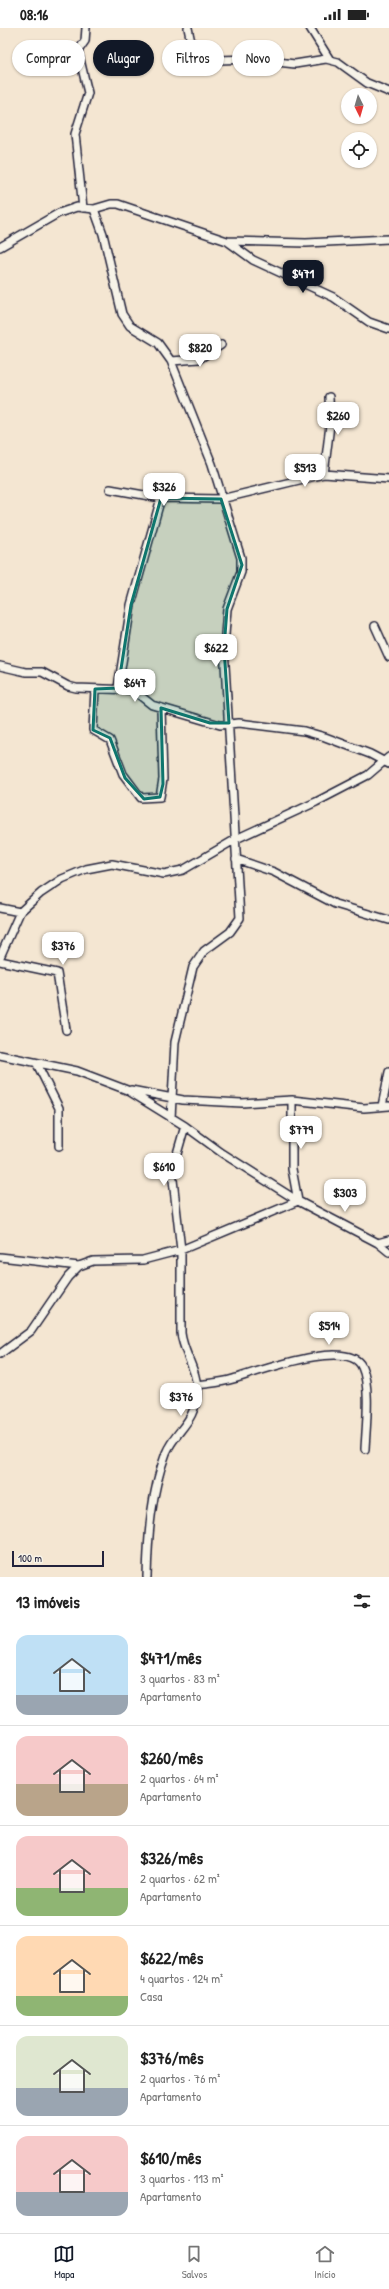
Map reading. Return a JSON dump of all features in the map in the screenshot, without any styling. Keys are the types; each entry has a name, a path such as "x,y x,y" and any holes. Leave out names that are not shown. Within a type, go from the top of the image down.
{"street":[{"path":"83,208 75,134 87,100 86,83 78,51 85,41 86,28"},
{"path":"188,28 195,52 202,57 209,59 251,58 295,64 322,59 330,60 368,83 389,92"},
{"path":"310,28 330,60"},
{"path":"0,247 59,213 77,207 94,209 111,204 118,204 227,242 253,260 332,297 369,322 389,329"},
{"path":"94,209 102,234 117,302 125,322 158,342 171,361 198,425 215,473 221,499 242,565 238,581 227,610 224,648 240,918 237,925 230,932 197,958 193,967 175,1042 171,1118"},
{"path":"227,242 306,243 389,239"},
{"path":"171,361 198,359 220,345"},
{"path":"324,474 330,425 329,397"},
{"path":"110,489 162,498 221,499 324,474 389,479"},
{"path":"118,688 131,605 162,498"},
{"path":"375,626 389,657"},
{"path":"0,666 26,672 42,672 68,686 95,689 118,688 133,690 152,705 210,723 239,723 304,731 388,760"},
{"path":"95,689 93,730 110,740 125,778 141,798 144,799 160,797 163,784 161,708"},
{"path":"0,956 20,912 48,888 86,869 112,864 150,872 174,873 236,839 316,802 368,775 388,760"},
{"path":"236,859 274,872 335,904 389,920"},
{"path":"0,908 20,912"},
{"path":"0,961 56,973 66,1030"},
{"path":"0,1055 37,1064 77,1071 127,1090 173,1098 242,1103 292,1100 358,1108 385,1106 389,1072"},
{"path":"37,1064 59,1108 59,1146"},
{"path":"127,1090 185,1126 222,1154 298,1201 378,1243 389,1252"},
{"path":"292,1100 292,1169 298,1201"},
{"path":"146,1577 148,1528 158,1482 167,1452 192,1416 197,1385 181,1339 182,1250 172,1171 185,1126"},
{"path":"0,1354 31,1331 68,1277 79,1266 93,1261 143,1260 182,1250 298,1201"},
{"path":"378,1243 389,1240"},
{"path":"0,1258 79,1266"},
{"path":"197,1385 231,1380 300,1360 341,1354 354,1357 362,1366 366,1379 366,1449"}],"highlighted area":[{"path":"161,498 221,499 242,565 227,609 224,648 229,723 210,723 161,708 163,784 160,797 144,799 125,778 110,738 93,730 95,689 118,688 131,605"}]}
